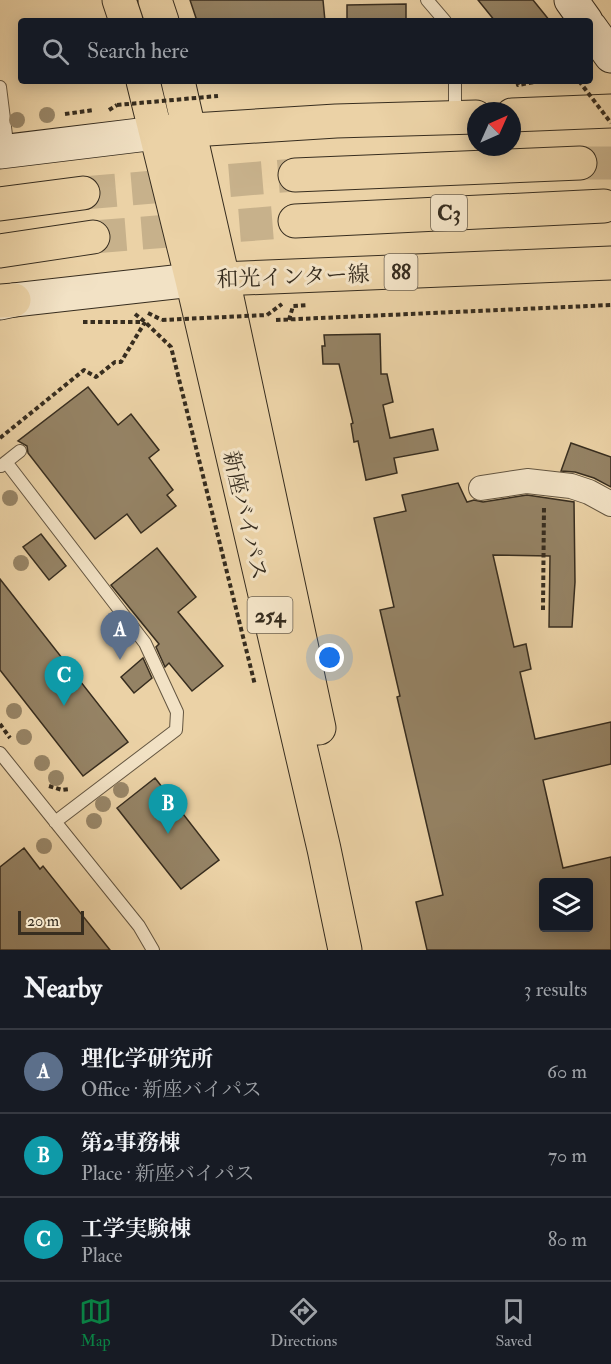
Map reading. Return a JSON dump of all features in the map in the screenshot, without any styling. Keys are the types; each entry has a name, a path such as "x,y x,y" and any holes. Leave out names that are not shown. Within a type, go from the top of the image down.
{"main road":[{"path":"119,0 125,18"},
{"path":"156,0 161,18"},
{"name":"新座バイパス","path":"144,84 156,133 207,279 366,950"},
{"name":"新座バイパス","path":"179,84 190,131 207,279 345,950"},
{"path":"521,115 611,111"},
{"path":"156,133 336,121 465,117"},
{"name":"C3","path":"295,175 580,163"},
{"path":"0,204 83,193"},
{"name":"C3","path":"295,221 604,206"},
{"path":"0,251 93,237"},
{"name":"和光インター線","path":"207,279 611,263"}],"street":[{"path":"571,0 584,18"},
{"path":"593,31 611,56"},
{"path":"4,151 156,133"},
{"path":"5,301 207,279"},
{"path":"481,488 526,481 544,483 580,489 611,504"}],"lane":[{"path":"428,0 443,18"},
{"path":"456,84 465,117"},
{"path":"0,87 4,151"},
{"path":"20,452 3,465 145,643 177,712 176,730 55,822"},
{"path":"0,753 139,926 153,950"}],"path":[{"path":"581,84 611,123"},
{"path":"117,105 218,96"},
{"path":"64,114 94,110"},
{"path":"276,320 611,304"},
{"path":"289,320 293,306"},
{"path":"136,314 171,347 256,687"},
{"path":"162,320 267,315"},
{"path":"81,322 145,322"},
{"path":"0,438 84,370 96,377 115,362 121,362 145,322"},
{"path":"543,610 544,483"},
{"path":"0,724 14,743"},
{"path":"42,780 50,788 63,790 76,788"}],"building":[{"path":"190,0 323,0 325,18 196,18"},
{"path":"478,0 533,0 548,18 493,18"},
{"path":"406,4 406,18 347,18 347,5"},
{"path":"380,334 381,374 387,374 393,402 383,405 390,438 433,429 438,450 394,458 397,473 366,480 358,441 354,442 351,424 353,423 339,364 323,364 322,346 325,346 324,335"},
{"path":"88,387 118,425 131,414 159,450 149,458 173,490 167,495 176,506 141,533 127,514 95,539 28,453 27,446 18,441"},
{"path":"571,443 611,457 611,487 594,478 575,472 561,471"},
{"path":"458,483 467,502 474,500 483,502 527,495 574,502 575,582 572,627 549,627 550,556 493,555 514,647 526,644 531,669 520,672 535,739 611,722 611,764 543,780 563,868 611,857 611,950 427,950 416,902 443,895 397,697 400,696 380,610 394,607 374,518 406,511 402,495"},
{"path":"41,534 66,566 49,580 23,547"},
{"path":"157,548 196,597 178,612 223,666 192,691 169,663 165,667 156,647 159,644 111,585"},
{"path":"0,579 128,742 83,776 0,670"},
{"path":"143,658 152,678 134,693 121,677"},
{"path":"155,778 219,860 181,889 117,808"},
{"path":"24,848 40,869 43,866 110,950 0,950 0,867"}],"tunnel":[{"path":"580,163 611,163"},
{"path":"83,193 295,175"},
{"path":"93,237 295,221"}],"place":[{"name":"理化学研究所","path":"120,660"},
{"name":"工学実験棟","path":"64,706"},
{"name":"第2事務棟","path":"168,834"}]}
